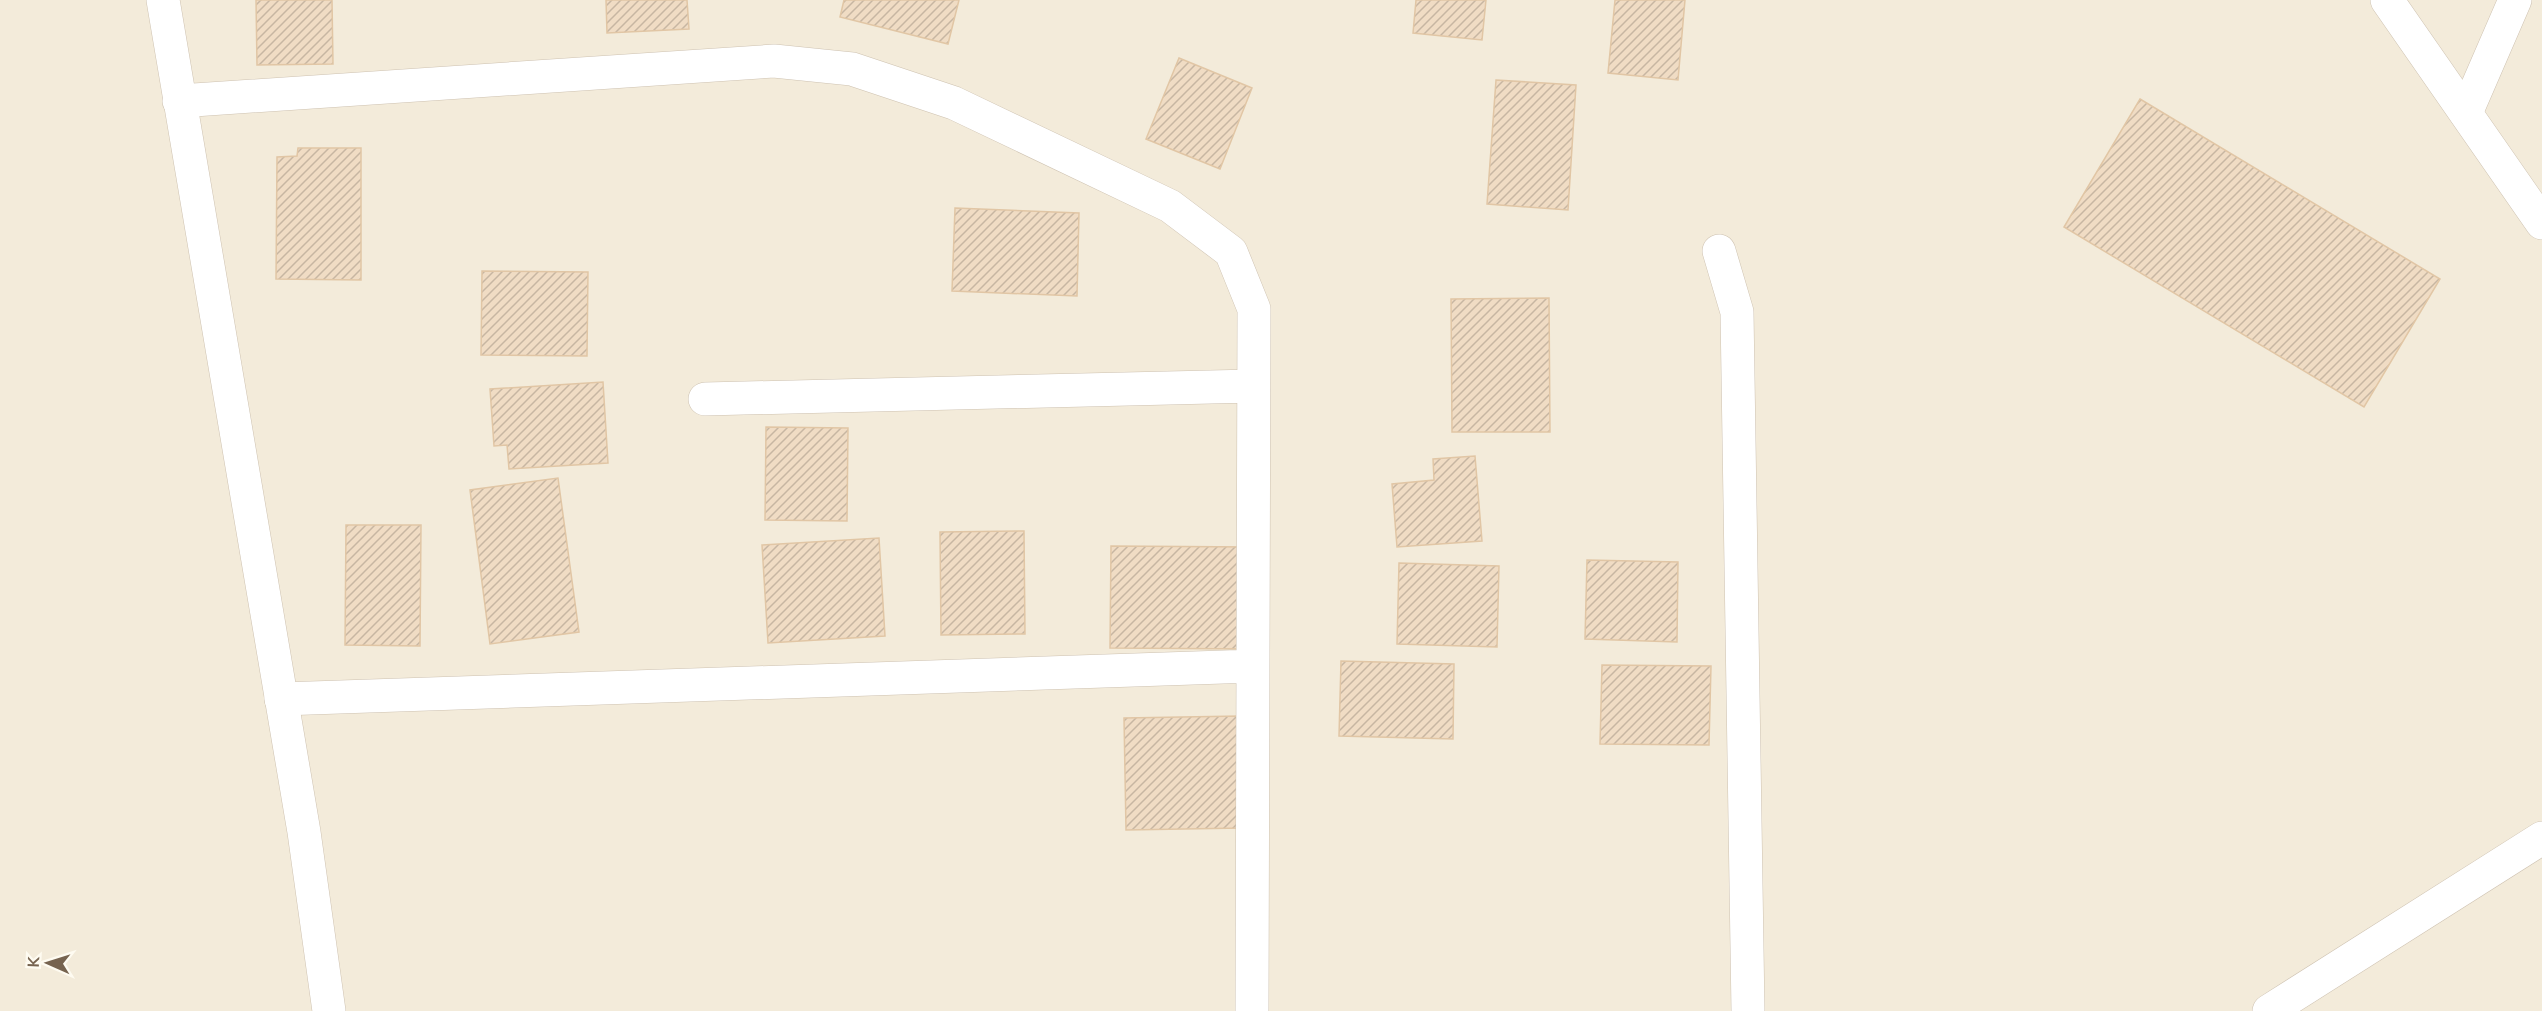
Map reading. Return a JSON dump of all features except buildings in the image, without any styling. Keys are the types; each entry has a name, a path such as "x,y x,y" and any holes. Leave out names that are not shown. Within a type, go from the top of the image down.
{"street":[{"path":"163,0 304,832 329,1011"},
{"path":"2387,0 2542,223"},
{"path":"2466,112 2515,0"},
{"path":"179,101 774,61 852,69 954,103 1170,206 1231,252 1254,309 1252,1011"},
{"path":"1719,251 1737,312 1748,1011"},
{"path":"705,399 1253,386"},
{"path":"281,699 1253,666"},
{"path":"2269,1011 2542,838"}],"shaded area":[{"path":"0,0 2542,0 2542,1011 0,1011"}]}
